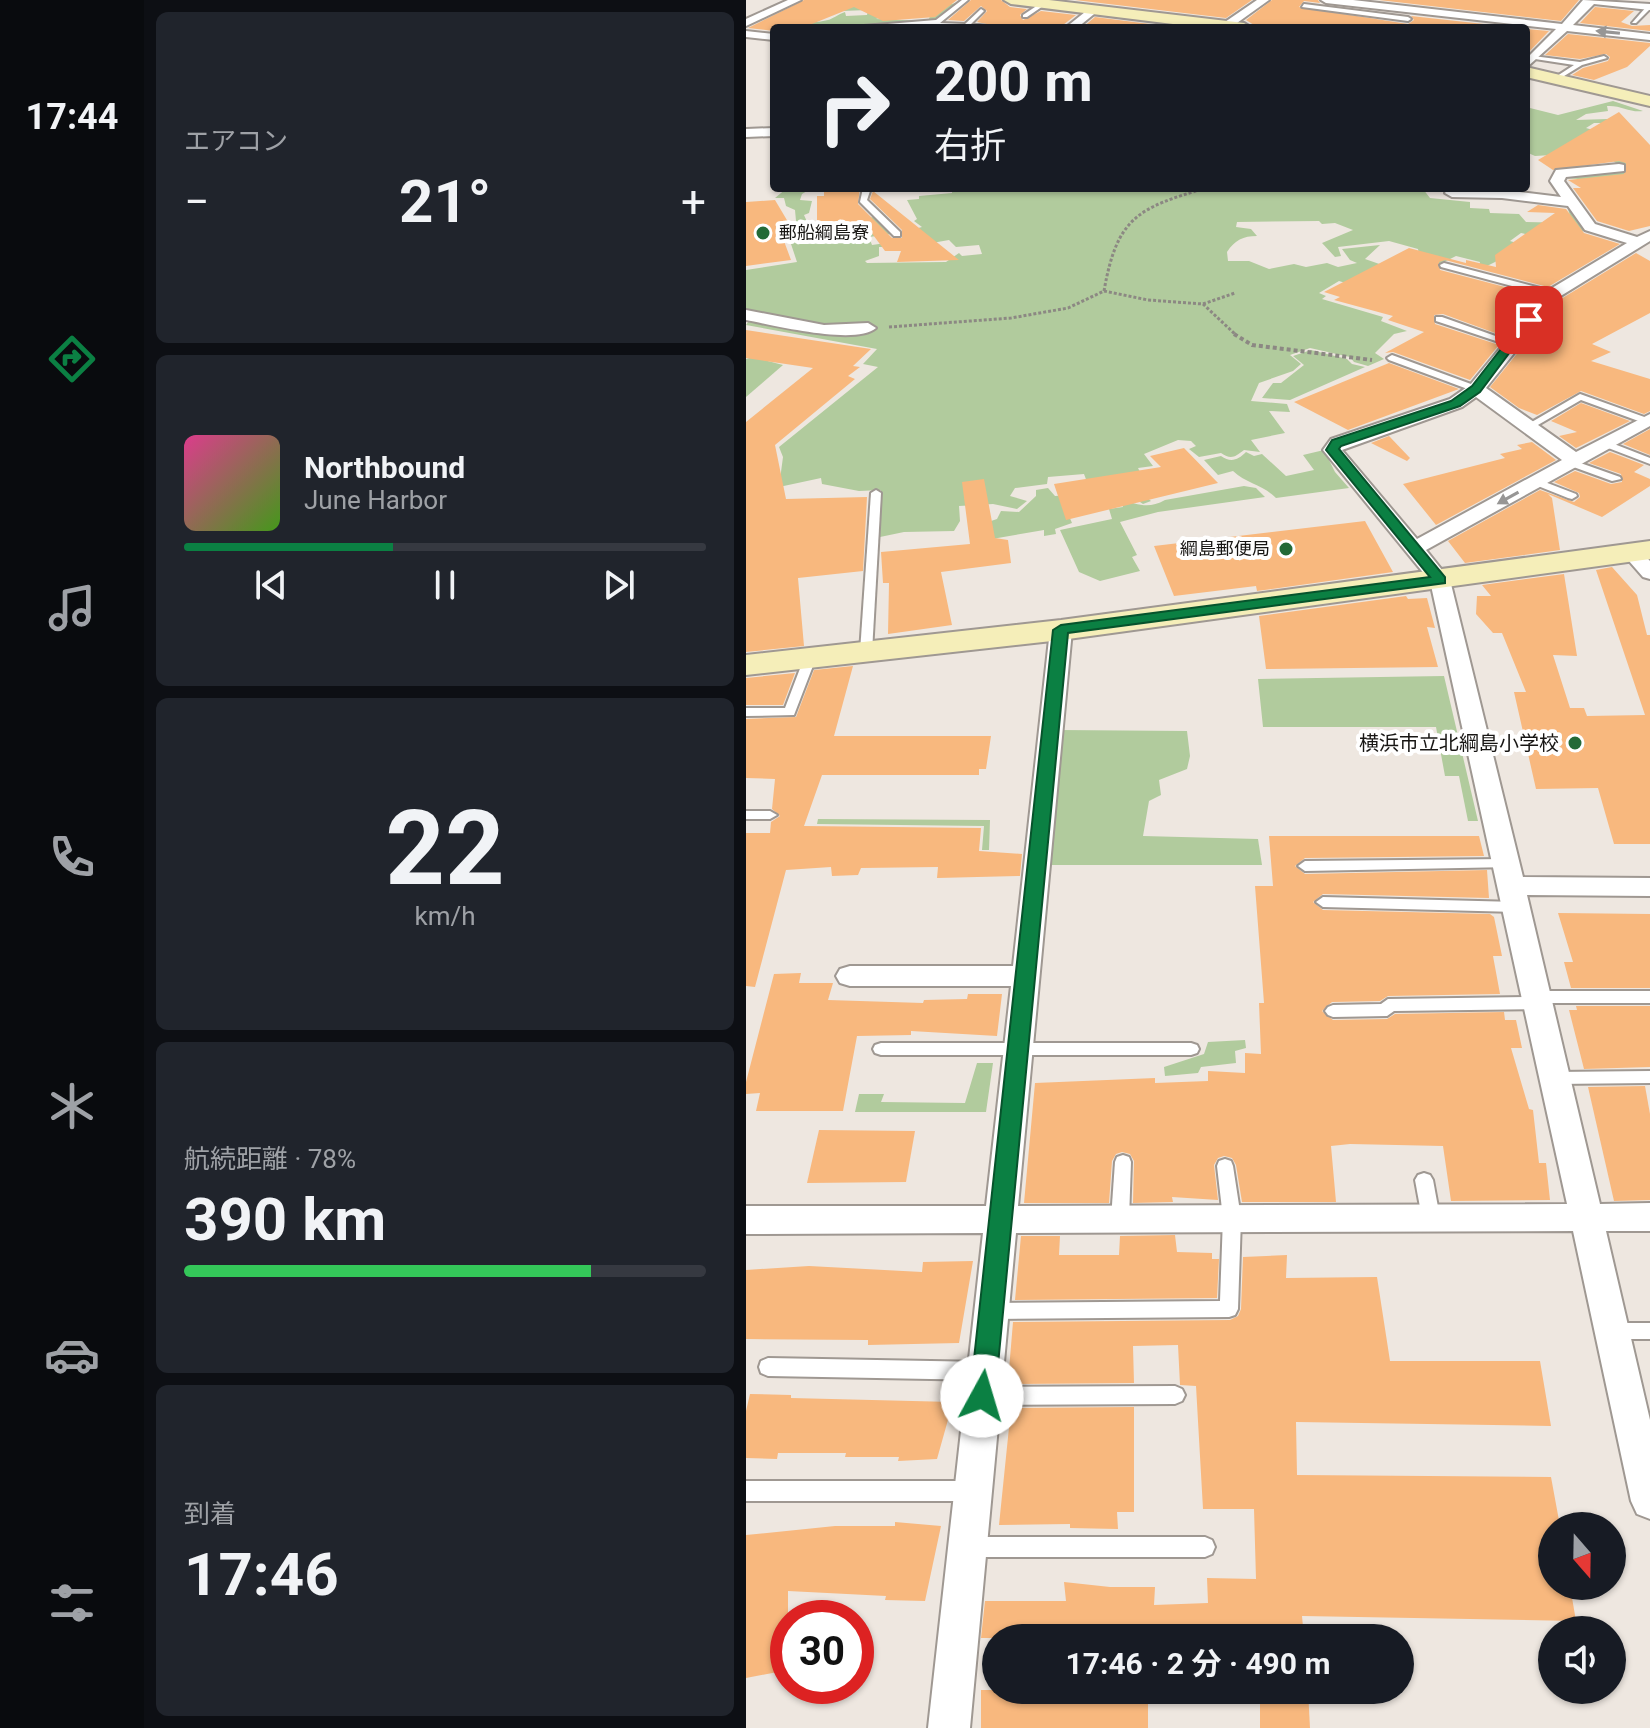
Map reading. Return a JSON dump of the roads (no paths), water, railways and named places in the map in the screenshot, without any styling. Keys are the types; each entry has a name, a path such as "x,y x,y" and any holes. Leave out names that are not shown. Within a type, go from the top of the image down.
{"street":[{"path":"746,23 796,0"},
{"path":"1011,0 1095,6 1213,24"},
{"path":"1229,24 1264,0"},
{"path":"1326,0 1650,37"},
{"path":"1401,24 1433,0"},
{"path":"1530,64 1591,0 1649,7"},
{"path":"1075,24 1095,6"},
{"path":"746,34 770,37"},
{"path":"1530,66 1556,79 1650,101"},
{"path":"746,133 770,132"},
{"path":"1619,168 1561,173 1557,181 1590,227 1638,247"},
{"path":"1452,193 1502,194 1572,202"},
{"path":"1638,247 1553,294 1476,389 1456,403 1337,443 1332,450 1440,580 1650,1501"},
{"path":"746,315 824,330 868,328"},
{"path":"1476,389 1574,462"},
{"path":"1414,549 1649,420"},
{"path":"746,665 1061,630 1440,580 1644,559"},
{"path":"949,1728 1061,630"},
{"path":"1512,885 1650,887"},
{"path":"850,976 1026,976"},
{"path":"746,1220 1650,1217"}],"lane":[{"path":"935,24 965,0"},
{"path":"1025,16 1043,4"},
{"path":"1304,6 1408,19"},
{"path":"1634,22 1649,7"},
{"path":"968,24 981,11"},
{"path":"1530,65 1580,64 1604,58"},
{"path":"1556,79 1580,64"},
{"path":"866,192 863,200 897,234"},
{"path":"1444,265 1553,294"},
{"path":"1439,319 1511,343"},
{"path":"1392,358 1476,389"},
{"path":"1528,427 1580,397 1649,420"},
{"path":"1606,444 1650,461"},
{"path":"1574,462 1616,479"},
{"path":"1537,482 1572,496"},
{"path":"866,652 876,493"},
{"path":"746,712 790,712 810,658"},
{"path":"746,815 770,815"},
{"path":"1305,866 1512,885"},
{"path":"1323,902 1512,885"},
{"path":"1333,1011 1387,1010 1388,1005 1650,997"},
{"path":"881,1049 1191,1049"},
{"path":"1555,1078 1650,1077"},
{"path":"1120,1219 1123,1162"},
{"path":"991,1311 1229,1309 1232,1218 1225,1166"},
{"path":"1424,1180 1431,1218"},
{"path":"1612,1331 1650,1331"},
{"path":"768,1367 1175,1395"},
{"path":"746,1491 973,1491"},
{"path":"967,1547 1205,1547"}],"place":[{"name":"郵船綱島寮","path":"763,233"},
{"name":"綱島郵便局","path":"1286,549"},
{"name":"横浜市立北綱島小学校","path":"1575,743"}]}
